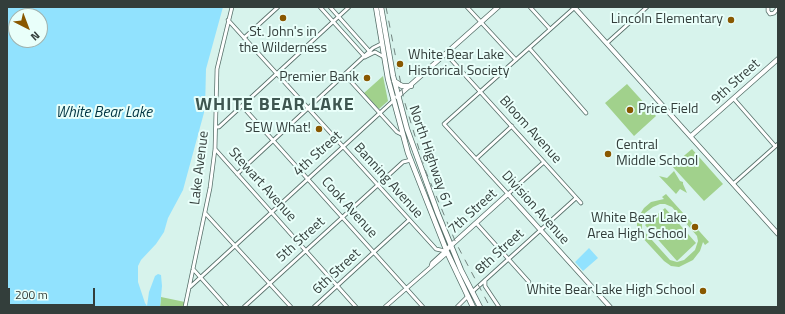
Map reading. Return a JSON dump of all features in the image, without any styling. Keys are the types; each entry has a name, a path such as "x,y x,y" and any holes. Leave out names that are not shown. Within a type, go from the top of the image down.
{"main road":[{"name":"North Highway 61","path":"376,7 381,44 393,101 411,160 446,251 473,307"},
{"name":"North Highway 61","path":"381,7 394,81 418,164 451,246 480,307"},
{"path":"381,44 388,50"},
{"path":"394,81 402,86 410,86"},
{"path":"411,160 415,160 418,164"}],"street":[{"name":"Lake Avenue","path":"185,307 205,213 215,149 217,69 232,7"},
{"path":"244,38 278,7"},
{"path":"320,7 365,57"},
{"path":"330,7 371,52 377,52 384,58"},
{"path":"216,127 242,106 349,7"},
{"path":"467,7 516,60"},
{"name":"4th Street","path":"190,287 498,7"},
{"path":"530,7 550,29"},
{"path":"481,91 530,49 574,7 778,234"},
{"path":"607,43 647,7"},
{"path":"768,7 770,14 774,13 778,8"},
{"name":"Banning Avenue","path":"228,20 436,249"},
{"path":"237,174 381,44"},
{"path":"530,49 586,113"},
{"name":"Bloom Avenue","path":"446,54 581,203"},
{"name":"9th Street","path":"691,136 778,59"},
{"path":"345,75 397,132 403,135"},
{"name":"Division Avenue","path":"481,91 444,124 610,307"},
{"path":"733,184 777,145 734,99"},
{"name":"Cook Avenue","path":"242,106 423,307"},
{"path":"476,159 512,126"},
{"name":"Stewart Avenue","path":"215,149 356,307"},
{"name":"5th Street","path":"244,307 403,162 411,160"},
{"name":"7th Street","path":"385,307 544,162"},
{"name":"8th Street","path":"456,307 576,198"},
{"path":"205,213 291,307"},
{"name":"6th Street","path":"314,307 409,220"},
{"path":"477,224 529,282"},
{"path":"437,258 436,249 446,251"},
{"name":"7th Street","path":"431,266 437,258 446,251"},
{"path":"194,269 227,307"},
{"path":"485,280 486,286 499,307"}],"green space":[{"path":"383,76 388,101 379,109 364,93"},
{"name":"Price Field","path":"627,84 656,116 634,136 605,103"},
{"path":"692,149 723,184 704,201 672,166"},
{"path":"674,171 680,181 683,182 687,193 680,189 676,194 659,176 667,178"},
{"path":"666,194 709,242 705,245 703,242 700,251 693,260 679,267 671,266 664,261 640,235 637,228 637,219 644,208 651,202 664,199 662,197","holes":["660,204 665,204 672,207 697,236 698,241 695,250 684,260 677,262 670,260 642,229 642,222 645,213 653,207"]},
{"path":"665,208 696,243 677,261 645,225"},
{"path":"161,297 185,302 184,307 160,307"}],"water":[{"name":"White Bear Lake","path":"7,7 223,7 206,69 205,109 183,190 168,218 164,232 156,244 141,260 138,266 138,282 147,306 149,292 155,276 158,274 161,275 162,286 160,307 7,307"},
{"path":"589,248 598,258 583,271 575,262"}],"railway":[{"path":"386,7 404,100 426,172 456,243 490,307"}],"place":[{"name":"St. John's in the Wilderness","path":"283,18"},
{"name":"Lincoln Elementary","path":"731,20"},
{"name":"White Bear Lake Historical Society","path":"400,64"},
{"name":"Premier Bank","path":"367,78"},
{"name":"Price Field","path":"630,110"},
{"name":"SEW What!","path":"319,129"},
{"name":"Central Middle School","path":"608,154"},
{"name":"White Bear Lake Area High School","path":"695,227"},
{"name":"White Bear Lake High School","path":"703,291"}],"district":[{"name":"WHITE BEAR LAKE","path":"275,106"}]}
